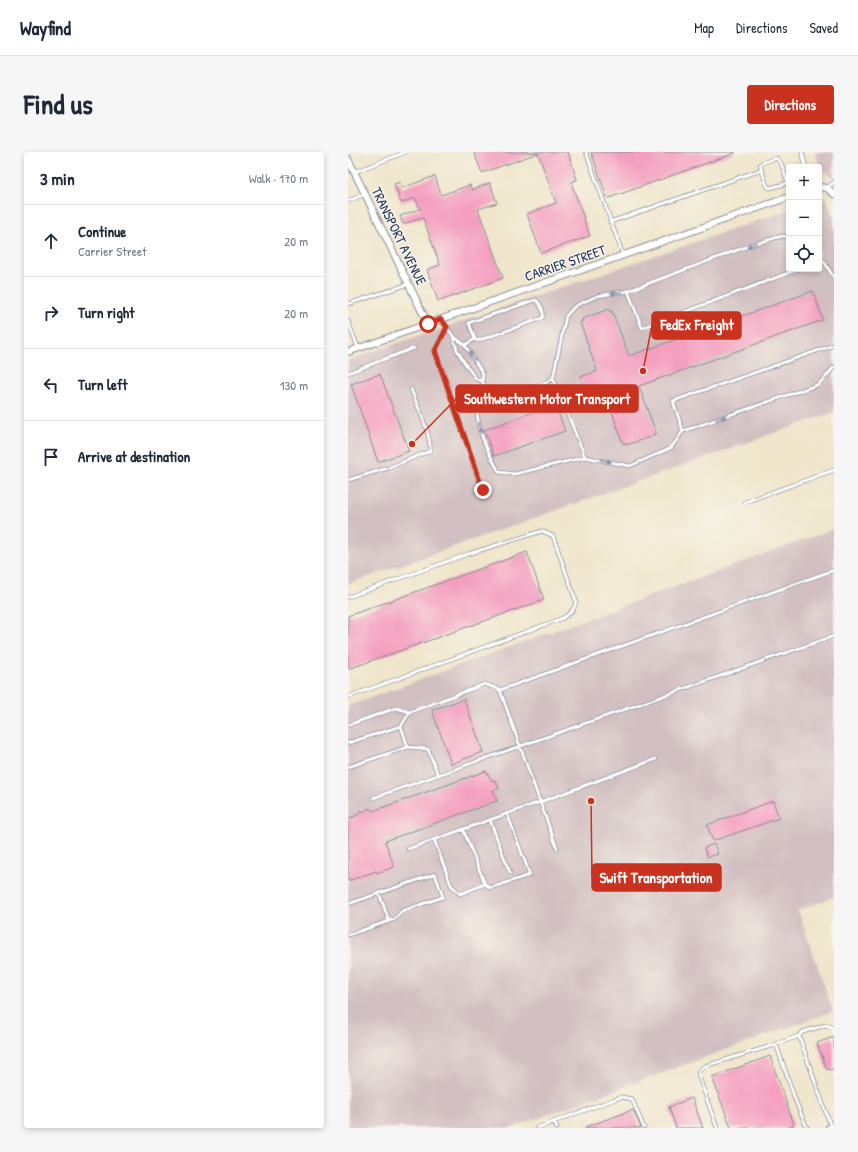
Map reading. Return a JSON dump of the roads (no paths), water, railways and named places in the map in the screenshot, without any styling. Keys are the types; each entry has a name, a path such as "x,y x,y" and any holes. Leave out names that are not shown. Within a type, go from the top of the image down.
{"street":[{"name":"TRANSPORT AVENUE","path":"348,160 428,324"},
{"path":"822,187 827,188 834,194"},
{"name":"CARRIER STREET","path":"348,352 786,198"}],"lane":[{"path":"354,172 406,152"},
{"path":"586,152 623,255"},
{"path":"802,152 805,164"},
{"path":"786,179 781,163 776,158 760,165 767,186 770,188 786,185"},
{"path":"610,222 761,170"},
{"path":"827,188 834,182"},
{"path":"348,200 365,194"},
{"path":"585,457 553,378 566,316 574,306 597,296 628,291 751,245 782,236 786,237"},
{"path":"823,260 834,278"},
{"path":"628,291 642,328 791,272"},
{"path":"348,304 409,284"},
{"path":"465,345 475,339 477,341 540,319 543,317 543,314 539,302 536,300 532,301 470,322 475,339"},
{"path":"441,319 453,336 457,350 476,379 482,381"},
{"path":"348,321 358,348"},
{"path":"447,327 435,351 483,490"},
{"path":"453,336 465,345 483,374 482,381 492,399"},
{"path":"683,431 673,401 834,345"},
{"path":"348,372 414,348"},
{"path":"553,378 542,385 478,404 477,416 484,445 499,472 514,474 585,457 630,466 671,448 683,431 817,385 834,367"},
{"path":"348,480 388,468 430,452 428,435 411,389"},
{"path":"745,502 834,470"},
{"path":"348,597 468,554 542,531 553,536 576,601 575,607 570,614 563,618 348,697"},
{"path":"348,725 396,708 410,712 485,684 500,690 834,570"},
{"path":"373,798 834,636"},
{"path":"500,690 557,848"},
{"path":"348,743 401,726 410,712"},
{"path":"401,726 408,747"},
{"path":"348,767 408,747 428,749 438,776"},
{"path":"408,849 656,759"},
{"path":"464,829 486,884 490,888 530,875 507,813"},
{"path":"490,820 510,873"},
{"path":"434,839 451,885 460,894 486,884"},
{"path":"348,904 435,874 443,897 402,911 395,919 348,935"},
{"path":"379,893 389,921"},
{"path":"717,1128 698,1077 698,1071 706,1066 799,1036 802,1032 826,1025 834,1028"},
{"path":"799,1036 831,1127"},
{"path":"776,1044 796,1102 807,1128"},
{"path":"537,1128 621,1097 632,1099 644,1128"},
{"path":"554,1122 557,1128"}],"place":[{"name":"FedEx Freight","path":"643,371"},
{"name":"Southwestern Motor Transport","path":"412,444"},
{"name":"Swift Transportation","path":"591,801"}]}
